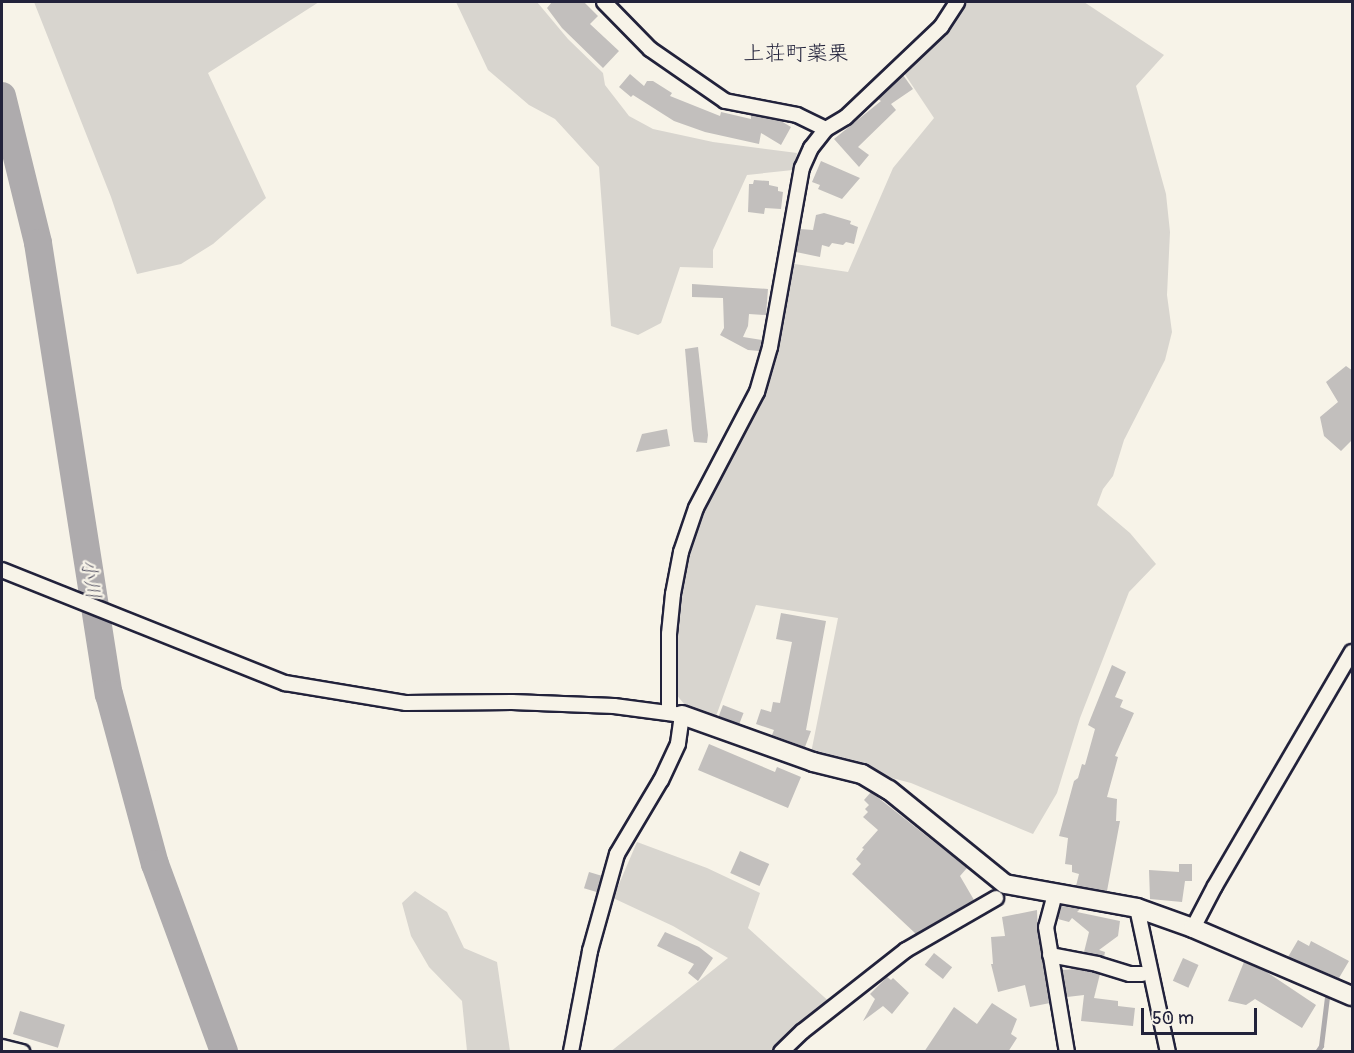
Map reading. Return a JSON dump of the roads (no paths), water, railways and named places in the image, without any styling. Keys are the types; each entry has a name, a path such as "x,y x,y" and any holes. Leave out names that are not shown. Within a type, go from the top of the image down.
{"street":[{"path":"604,2 650,49 725,101 797,115 826,129"},
{"path":"571,1052 590,951 617,854 666,771 678,744 669,634 681,552 696,508 758,392 770,347 802,168 811,148 826,129 846,117 941,27 957,2"},
{"path":"2,570 285,683 406,703 614,706 676,714 813,762 862,774 889,789 1005,884 1055,894 1138,917 1193,928 1353,996"},
{"path":"1193,928 1215,886 1353,652"},
{"path":"1055,894 1046,927 1067,1052"},
{"path":"781,1052 802,1031 906,950 996,898"},
{"path":"1138,917 1135,944 1162,1052"},
{"path":"1138,917 1168,1052"},
{"path":"1050,955 1097,964 1130,974 1142,974"}],"waterway":[{"name":"小川","path":"2,96 38,243 109,694 155,864 224,1052"},
{"path":"1317,1052 1321,1046 1327,997 1333,994"}],"district":[{"name":"上荘町薬栗","path":"796,54"}]}
